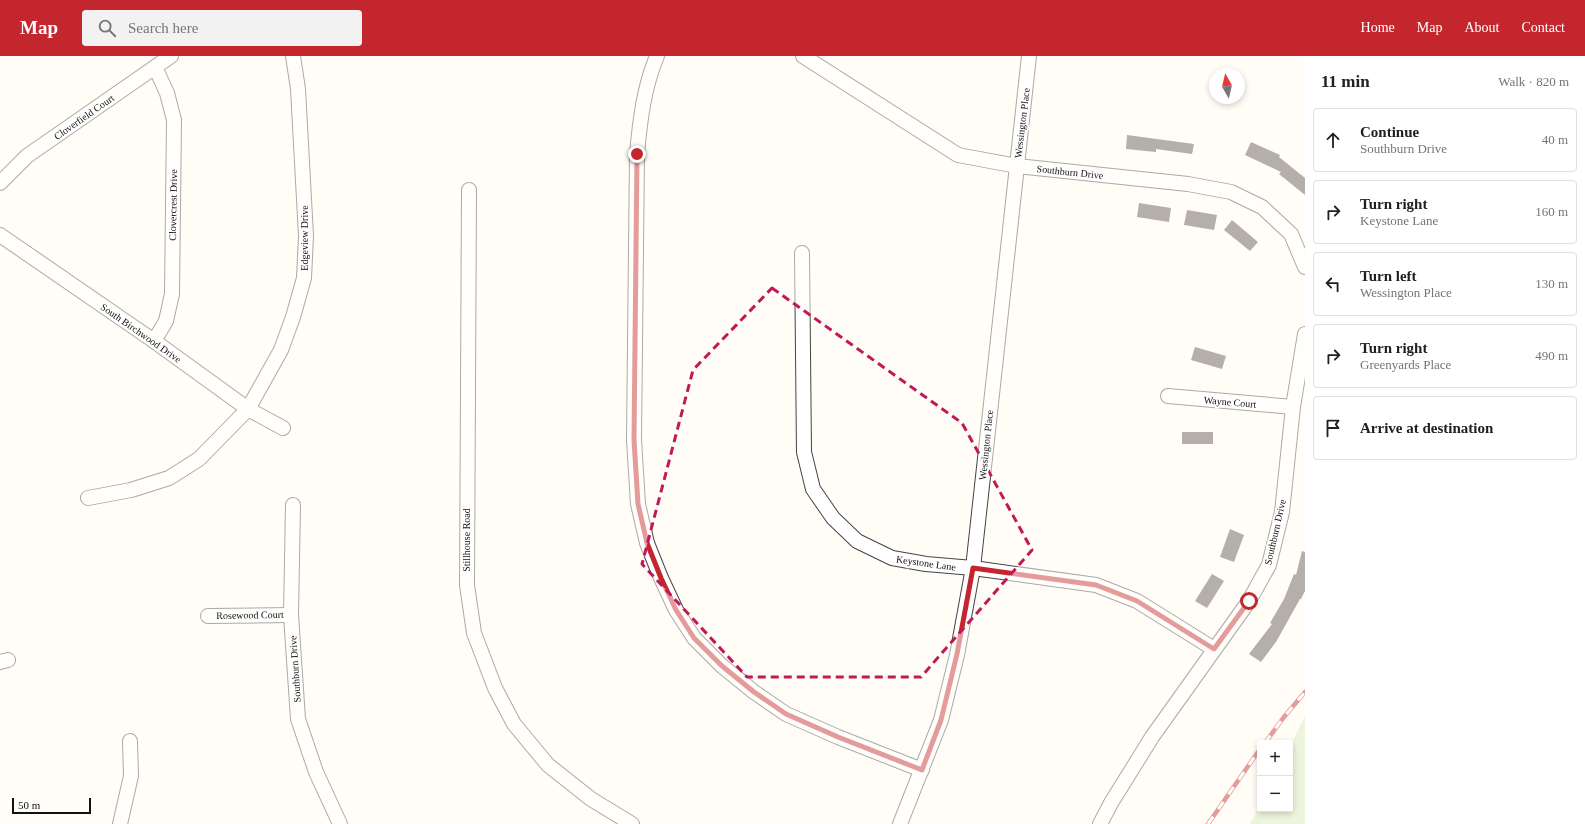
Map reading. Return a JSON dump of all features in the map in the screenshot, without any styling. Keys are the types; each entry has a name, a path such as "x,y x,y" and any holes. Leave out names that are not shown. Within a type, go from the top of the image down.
{"street":[{"name":"Cloverfield Court","path":"0,183 27,156 171,56"},
{"name":"Edgeview Drive","path":"88,498 131,490 169,478 199,459 248,409 281,350 293,317 304,278 306,236 298,89 293,56"},
{"path":"657,56 651,70 641,111 637,154 634,440 638,504 647,543 676,610 694,638 722,666 754,692 786,714 838,737 922,770"},
{"name":"Southburn Drive","path":"803,56 958,155 1017,166 1188,184 1231,192 1262,207 1291,234 1305,267"},
{"name":"Wessington Place","path":"900,824 941,720 957,654 973,568 1029,56"},
{"name":"Clovercrest Drive","path":"154,341 166,321 172,294 174,120 166,94 155,67"},
{"name":"Stillhouse Road","path":"469,190 467,585 474,633 495,688 514,724 548,765 591,799 632,824"},
{"name":"South Birchwood Drive","path":"0,235 154,341 248,409 283,428"},
{"name":"Keystone Lane","path":"802,253 804,452 813,489 832,518 857,541 892,558 926,564 973,568 1096,585 1137,601 1214,649"},
{"name":"Southburn Drive","path":"1100,824 1111,803 1152,737 1249,601 1269,565 1282,512 1293,407 1305,334"},
{"name":"Wayne Court","path":"1168,396 1293,407"},
{"name":"Southburn Drive","path":"293,505 291,614 298,719 316,772 340,824"},
{"name":"Rosewood Court","path":"208,616 291,614"},
{"path":"120,824 131,776 130,741"}],"highlighted area":[{"path":"772,288 962,423 1032,550 921,677 747,677 642,564 693,370"}],"green space":[{"path":"1305,716 1305,824 1250,824 1257,811 1257,812 1293,812 1293,740"}],"building":[{"path":"1127,135 1194,144 1192,154 1156,149 1156,152 1126,149"},
{"path":"1251,142 1280,155 1279,157 1305,178 1305,195 1279,174 1281,172 1245,155"},
{"path":"1139,203 1171,208 1169,222 1137,217"},
{"path":"1187,210 1217,215 1214,230 1184,225"},
{"path":"1232,220 1258,242 1250,251 1224,230"},
{"path":"1195,347 1226,356 1222,369 1191,360"},
{"path":"1182,432 1213,432 1213,444 1182,444"},
{"path":"1230,529 1244,535 1234,562 1220,557"},
{"path":"1302,551 1305,552 1305,591 1276,642 1261,662 1249,654 1272,624 1270,623 1284,599 1294,574 1296,575"},
{"path":"1212,574 1224,581 1207,608 1195,601"}],"railway":[{"path":"1267,740 1305,692"},
{"path":"1208,824 1257,753"}],"route":[{"path":"637,154 634,440 638,504 647,543 676,610 694,638 722,666 754,692 786,714 838,737 922,770 941,720 965,616 973,568 1096,585 1137,601 1214,649 1249,601"}]}
